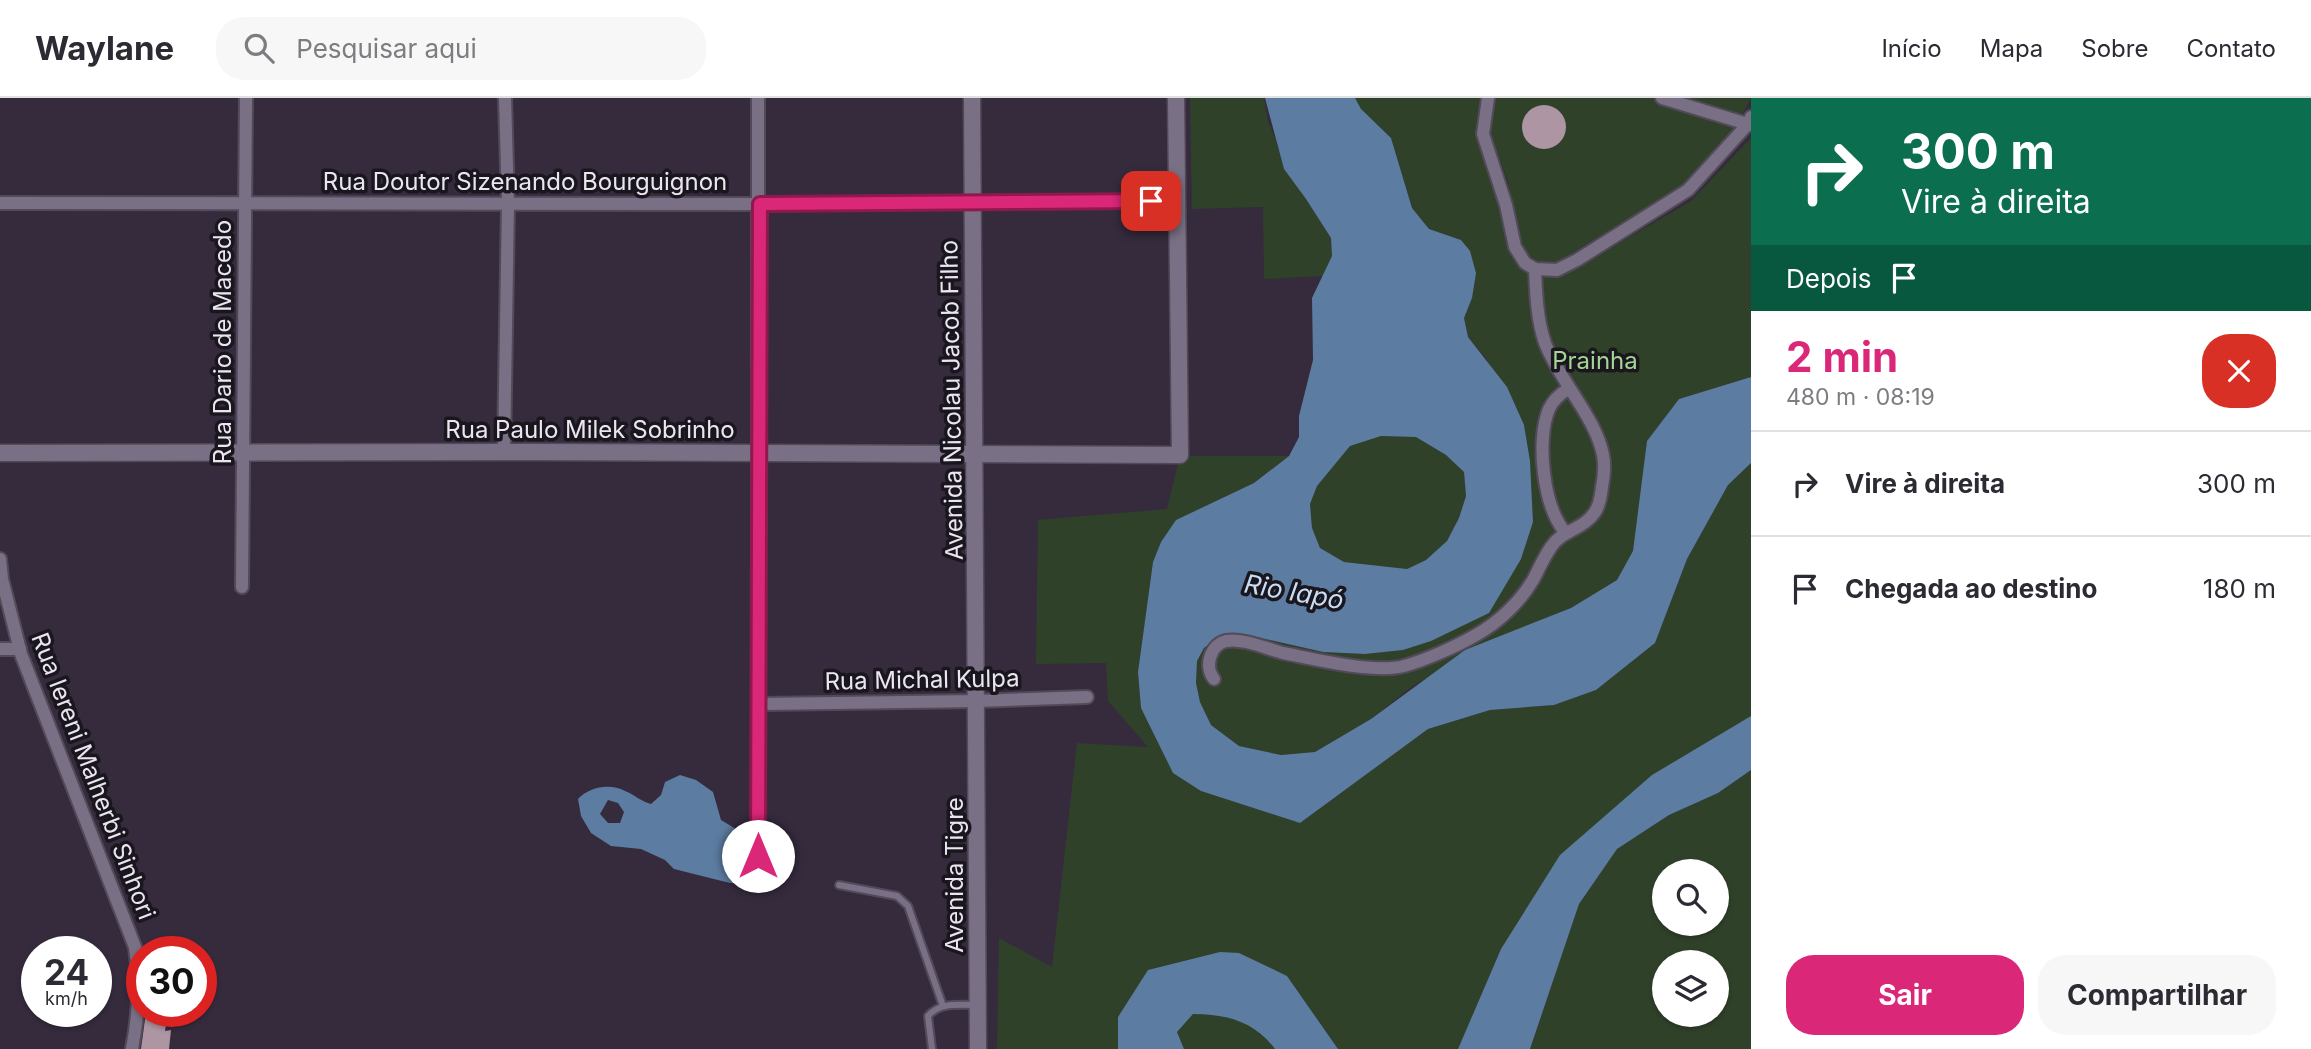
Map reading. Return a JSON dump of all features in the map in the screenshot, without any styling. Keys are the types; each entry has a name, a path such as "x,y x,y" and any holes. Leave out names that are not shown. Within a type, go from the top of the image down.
{"street":[{"name":"Rua Dario de Macedo","path":"242,587 246,98"},
{"path":"504,452 508,202 505,98"},
{"path":"758,98 758,881"},
{"name":"Avenida Nicolau Jacob Filho","path":"972,98 977,701"},
{"path":"1175,98 1177,201"},
{"path":"1488,98 1483,134 1506,205 1515,247 1525,263 1535,269 1557,270 1688,190 1750,122 1662,98"},
{"name":"Rua Doutor Sizenando Bourguignon","path":"0,203 245,201 760,204 1177,201"},
{"name":"Rua Paulo Milek Sobrinho","path":"0,453 1180,455 1177,201"},
{"path":"1214,679 1208,667 1210,657 1215,647 1227,641 1370,669 1403,667 1436,653 1477,634 1506,612 1522,596 1551,547 1565,532 1579,528 1595,512 1601,499 1604,456 1544,341 1536,298 1535,269"},
{"path":"1565,532 1560,526 1547,491 1544,452 1549,410 1556,397 1568,389"},
{"name":"Rua Iereni Malherbi Sinhori","path":"0,559 2,579 20,649 135,947 140,984 132,1049"},
{"path":"0,649 20,649"},
{"name":"Rua Michal Kulpa","path":"758,704 1087,697"},
{"name":"Avenida Tigre","path":"977,701 978,1049"}],"lane":[{"path":"839,885 897,896 908,906 943,1006"},
{"path":"932,1049 928,1016 934,1009 978,1004"}],"green space":[{"path":"1190,98 1264,98 1268,121 1284,169 1331,238 1332,256 1323,276 1264,279 1263,207 1192,209"},
{"name":"Prainha","path":"1355,98 1485,98 1480,133 1503,205 1532,271 1563,276 1691,201 1751,138 1751,377 1679,399 1647,441 1633,552 1617,580 1571,608 1520,629 1414,685 1371,719 1315,752 1281,755 1239,746 1211,725 1200,702 1196,683 1197,661 1204,648 1216,639 1244,634 1323,652 1365,654 1403,650 1521,559 1533,522 1530,461 1524,425 1485,357 1468,337 1464,318 1472,298 1461,240 1429,229 1412,208 1391,138 1360,109"},
{"path":"1492,98 1751,98 1736,127 1684,185 1559,261 1537,264 1528,257 1519,242 1508,181 1490,135"},
{"path":"1381,436 1416,437 1446,455 1464,472 1466,496 1459,518 1447,541 1426,560 1407,569 1344,562 1320,548 1312,528 1310,504 1317,486 1350,446"},
{"path":"1180,456 1289,456 1254,483 1176,520 1161,542 1153,562 1138,672 1141,708 1157,737 1201,791 1300,823 1428,729 1490,710 1554,705 1596,690 1655,643 1687,559 1728,485 1751,463 1751,716 1501,949 1458,1049 1338,1049 1287,976 1118,1016 1118,1049 997,1049 999,938 1052,967 1077,743 1148,747 1108,701 1106,663 1036,664 1038,520 1167,509"},
{"path":"1751,770 1751,1049 1530,1049 1579,904 1617,849 1669,815 1718,793"},
{"path":"1192,1014 1217,1015 1239,1020 1258,1031 1275,1049 1184,1049 1177,1032"}],"water":[{"name":"Rio Iapó","path":"1265,98 1355,98 1361,109 1391,138 1412,208 1429,229 1461,240 1470,251 1476,273 1472,298 1464,318 1468,337 1507,387 1524,425 1530,461 1533,522 1521,559 1489,613 1431,641 1403,650 1365,654 1323,652 1244,634 1216,639 1204,648 1197,661 1196,683 1200,702 1211,725 1239,746 1281,755 1315,752 1371,719 1465,650 1571,608 1617,580 1633,551 1647,441 1679,399 1751,377 1751,463 1728,485 1687,559 1655,643 1596,690 1554,705 1490,710 1428,729 1300,823 1201,791 1173,773 1141,708 1138,672 1153,562 1161,542 1176,520 1254,483 1289,456 1299,437 1299,416 1313,360 1312,298 1332,256 1331,238 1284,169","holes":["1381,436 1416,437 1446,455 1464,472 1466,496 1459,518 1447,541 1426,560 1407,569 1344,562 1320,548 1312,528 1310,504 1317,486 1350,446"]},
{"path":"1751,716 1751,770 1718,793 1669,815 1617,849 1579,904 1530,1049 1458,1049 1501,949 1560,855 1652,775"},
{"path":"680,775 696,780 713,792 721,820 736,829 746,870 738,883 674,869 665,860 641,849 611,846 591,833 581,816 578,799 594,789 619,789 651,804 661,795 665,782","holes":["608,800 618,803 624,812 620,823 608,823 600,814"]},
{"path":"1220,952 1239,953 1287,976 1338,1049 1275,1049 1258,1032 1238,1021 1193,1014 1177,1032 1184,1049 1118,1049 1118,1017 1148,970"}],"building":[{"path":"1544,105 1559,112 1566,127 1559,142 1544,149 1529,142 1522,127 1529,112"},
{"path":"144,1027 166,1027 165,1031 171,1030 169,1049 141,1049"}],"route":[{"path":"758,856 760,204 1151,201"}]}
